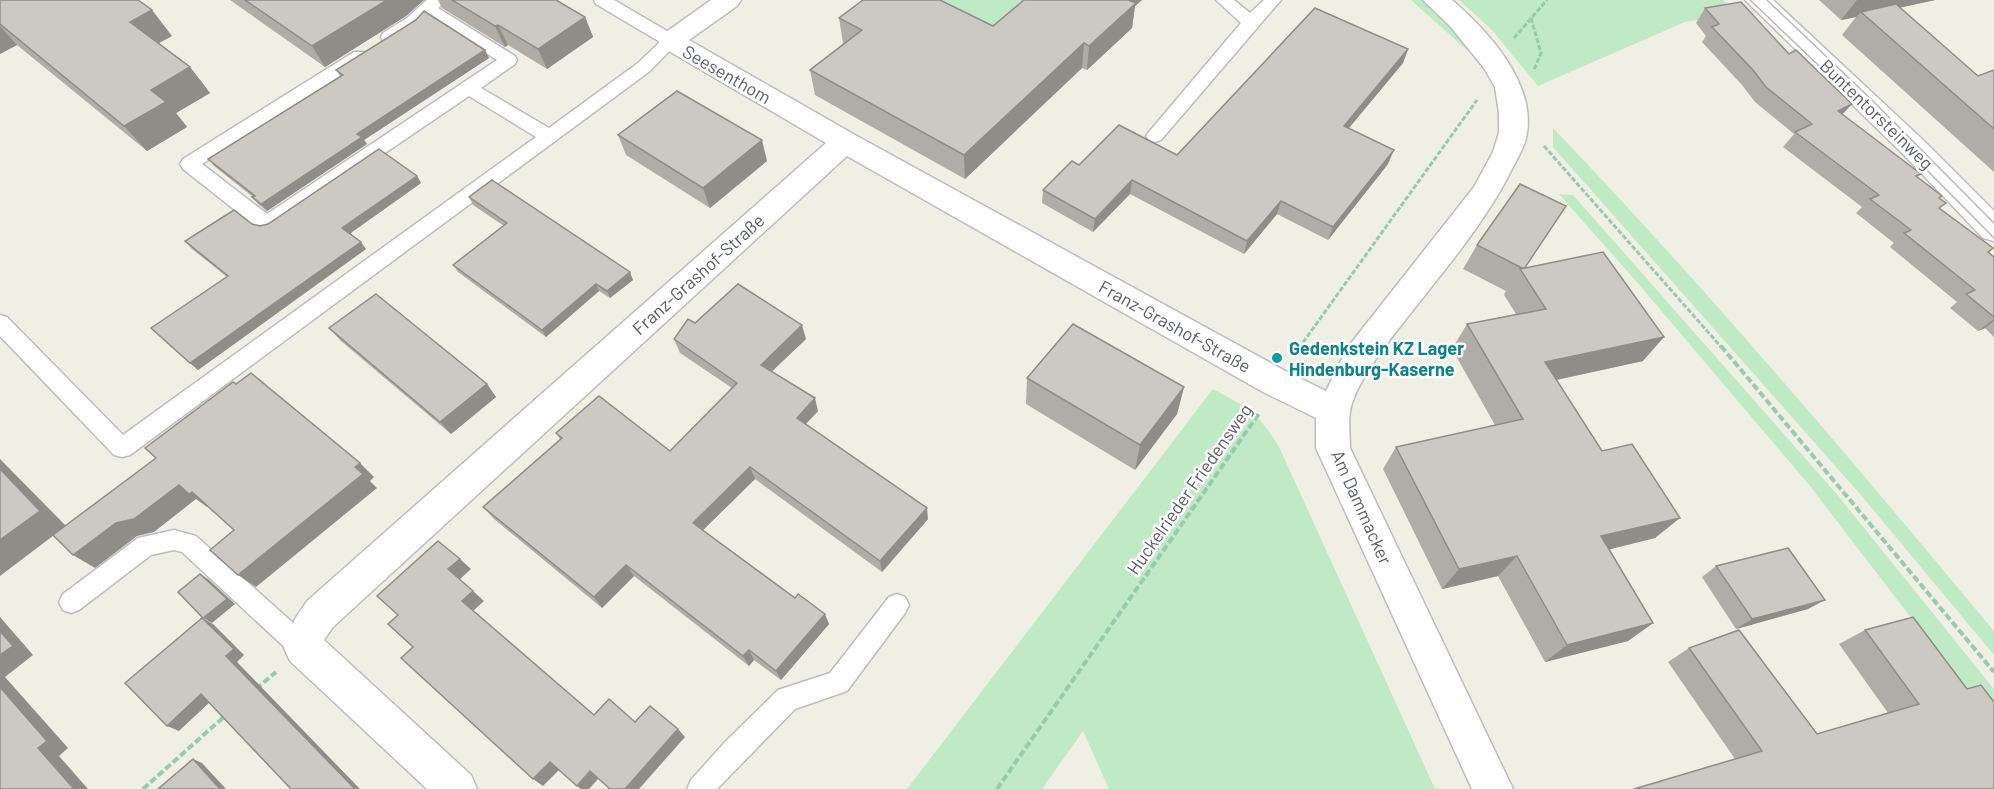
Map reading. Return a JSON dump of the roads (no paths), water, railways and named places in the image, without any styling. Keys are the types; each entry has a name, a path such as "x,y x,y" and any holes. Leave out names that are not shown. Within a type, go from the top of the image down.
{"street":[{"name":"Seesenthom","path":"728,0 671,41 845,142"},
{"name":"Am Dammacker","path":"1436,0 1459,20 1494,63 1508,87 1513,113 1513,133 1508,152 1485,194 1359,356 1333,410 1333,448 1493,789"},
{"name":"Buntentorsteinweg","path":"1758,0 1913,147 1994,230"},
{"name":"Franz-Grashof-Straße","path":"303,648 308,632 321,614 845,142 1275,382 1333,410"},
{"path":"303,648 457,789"}],"lane":[{"path":"0,323 122,448 644,67 671,41 602,0"},
{"path":"1224,0 1251,22"},
{"path":"1155,136 1251,22 1273,0"},
{"path":"432,4 509,60 266,224 189,164 413,22 432,4"},
{"path":"468,88 549,136"},
{"path":"71,602 146,545 174,540 188,543 303,648"},
{"path":"700,789 733,752 787,699 838,682 897,605"}],"tram line":[{"path":"1750,0 1897,140 1994,238"},
{"path":"1767,0 1873,101 1994,223"}],"place":[{"name":"Gedenkstein KZ Lager Hindenburg-Kaserne","path":"1277,358"}]}
